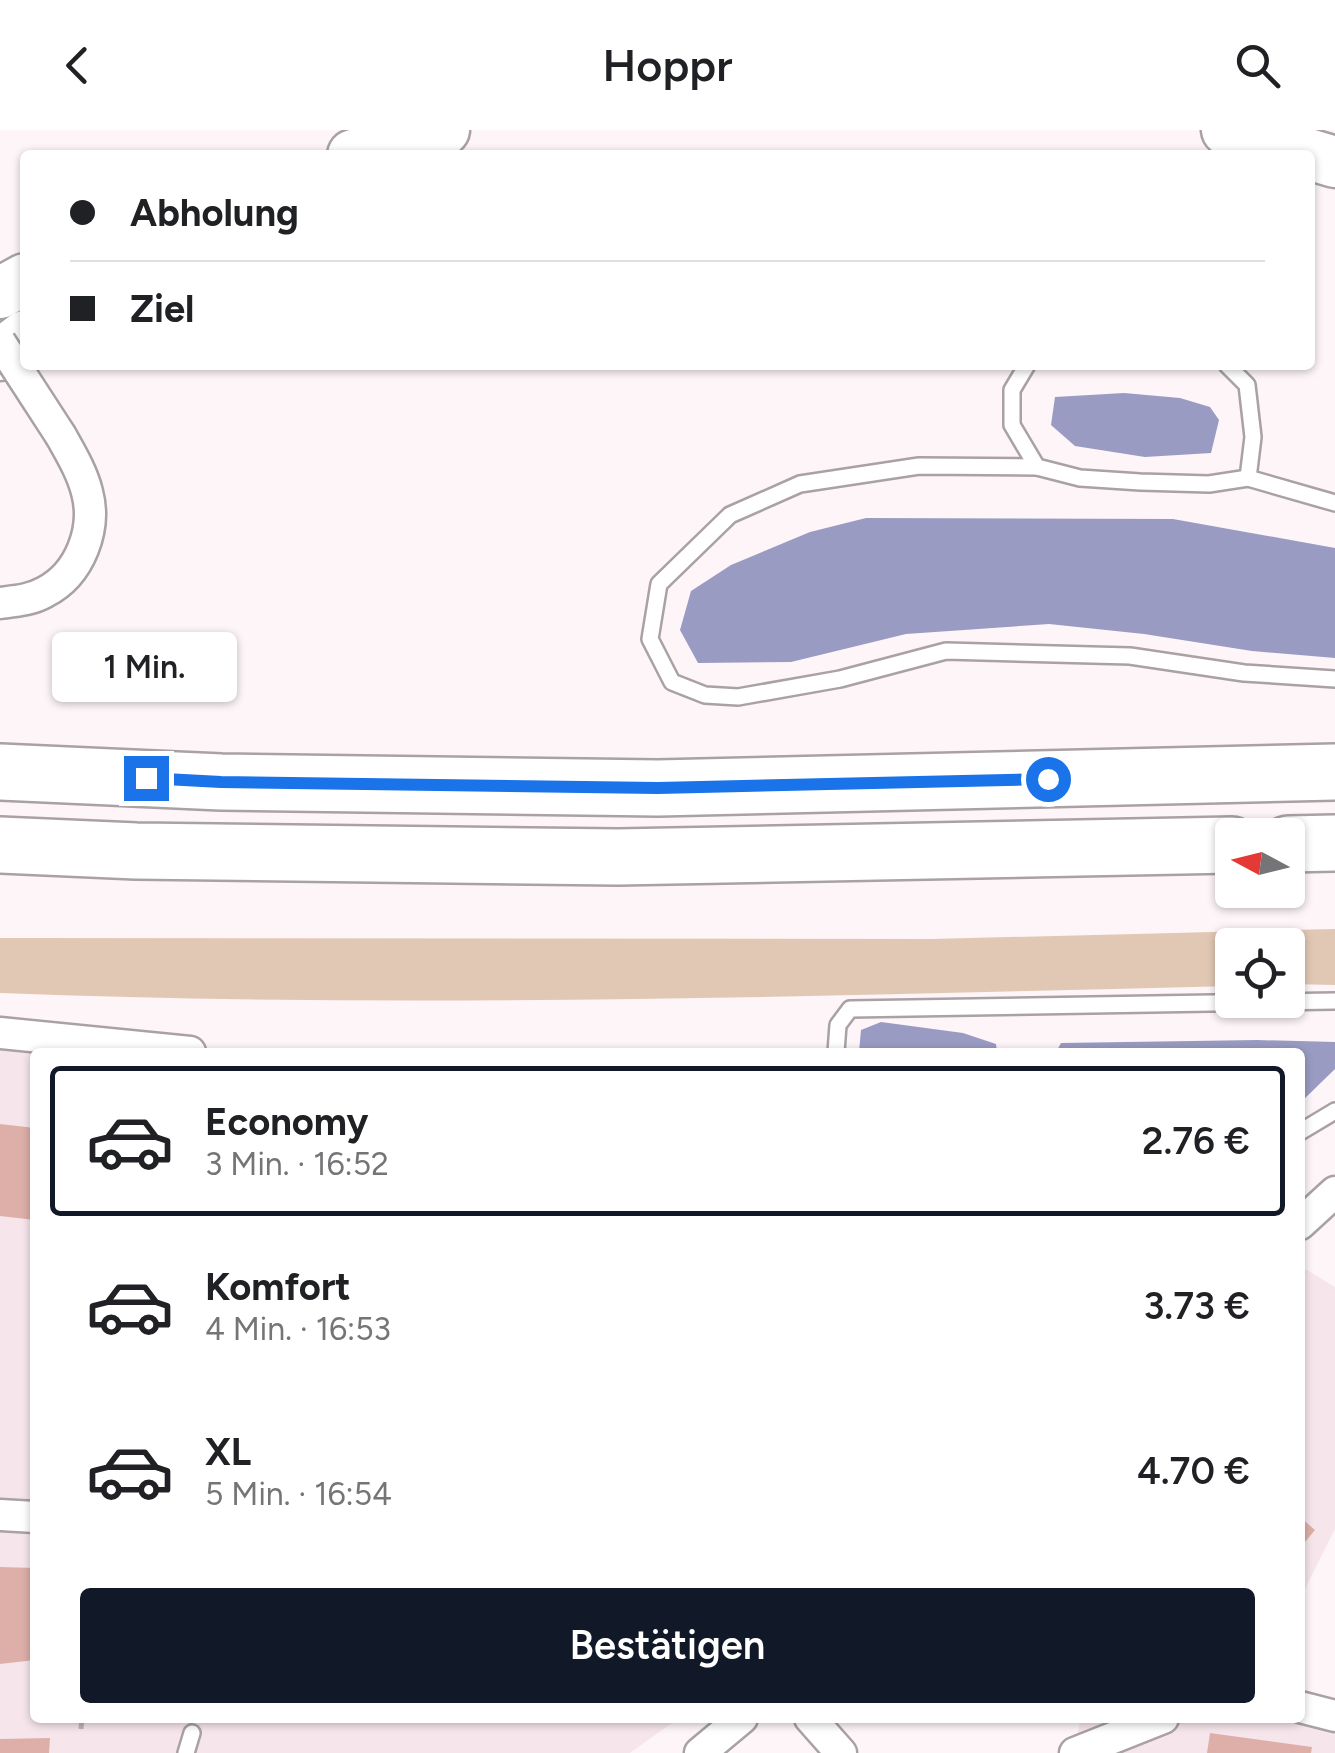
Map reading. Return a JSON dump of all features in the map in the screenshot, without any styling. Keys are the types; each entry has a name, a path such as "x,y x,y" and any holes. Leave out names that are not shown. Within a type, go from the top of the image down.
{"highway":[{"path":"0,772 221,782 658,788 1335,772"},
{"path":"1305,844 1335,843"},
{"path":"0,845 136,851 618,857 1215,845"}],"main road":[{"path":"371,150 444,130"},
{"path":"1227,130 1294,150"},
{"path":"0,355 20,340"}],"street":[{"path":"0,342 78,466 88,494 90,523 84,548 71,571 49,591 26,600 0,603"},
{"path":"0,1032 152,1048"},
{"path":"1305,1219 1335,1192"},
{"path":"0,1515 30,1518"},
{"path":"1305,1708 1335,1716"},
{"path":"700,1753 736,1723"},
{"path":"814,1723 840,1753"},
{"path":"1075,1753 1150,1723"}],"lane":[{"path":"1025,370 1012,390 1012,425 1037,467"},
{"path":"1233,370 1247,385 1253,436 1248,478"},
{"path":"1335,503 1248,478 1208,484 1140,482 1080,478 1037,467 920,466 800,484 730,515 659,584 650,639 672,682 705,694 738,697 840,679 946,651 1130,656 1244,673 1335,679"},
{"path":"836,1048 838,1025 850,1010 1335,1001"},
{"path":"1305,1129 1335,1111"},
{"path":"186,1753 192,1732"}],"path":[{"path":"81,1729 82,1723"}],"shaded area":[{"path":"1335,929 1335,985 1305,984 1305,930"},
{"path":"1215,932 1215,986 462,1000 0,993 0,938 931,939"},
{"path":"0,1046 30,1049 30,1723 672,1723 630,1753 0,1753"},
{"path":"1305,1269 1335,1287 1335,1529 1305,1589"},
{"path":"1080,1723 1294,1723 1335,1735 1335,1753 1073,1753"}],"water":[{"path":"1124,393 1180,398 1210,407 1219,420 1211,453 1145,457 1075,446 1051,425 1055,397"},
{"path":"866,518 1173,519 1335,548 1335,658 1049,624 906,634 791,662 698,663 680,630 691,591 731,565 810,532"},
{"path":"881,1022 963,1033 996,1044 996,1048 859,1048 861,1030"},
{"path":"1335,1042 1335,1069 1305,1098 1305,1048 1058,1048 1061,1043"}],"building":[{"path":"0,1124 30,1127 30,1219 0,1216"},
{"path":"1305,1521 1315,1530 1305,1542"},
{"path":"0,1567 30,1568 30,1661 0,1664"},
{"path":"1210,1733 1312,1747 1311,1753 1207,1753"},
{"path":"50,1738 49,1753 0,1753 0,1739"}],"route":[{"path":"146,778 658,788 1048,779"}]}
